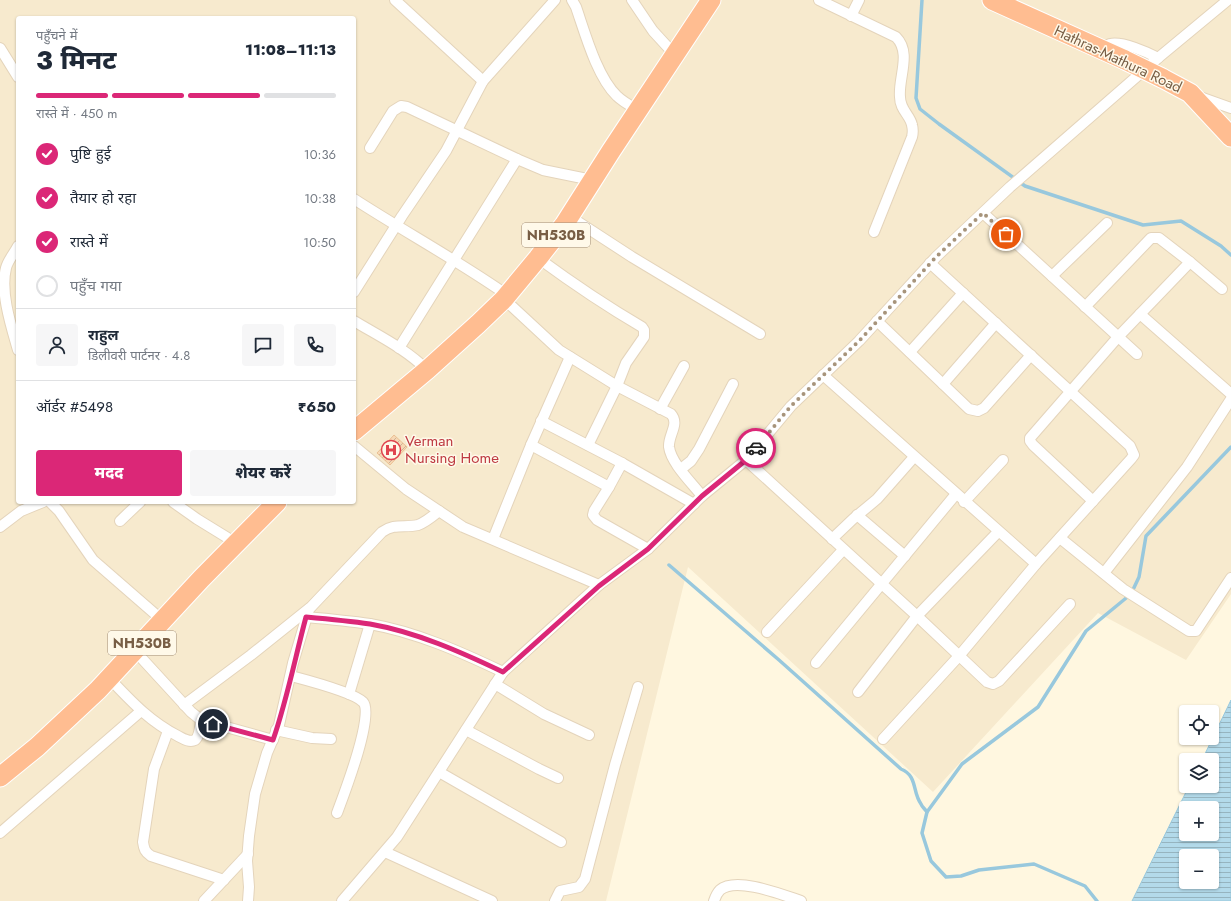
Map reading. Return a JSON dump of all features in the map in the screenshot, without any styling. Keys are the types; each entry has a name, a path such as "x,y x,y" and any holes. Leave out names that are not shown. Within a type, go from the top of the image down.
{"highway":[{"name":"NH530B","path":"356,429 427,370 478,324 505,297 538,258 569,216 711,0"},
{"name":"Hathras-Mathura Road","path":"992,0 1125,60 1190,93 1231,136"},
{"name":"NH530B","path":"0,777 38,747 109,678 236,543 270,504"}],"street":[{"path":"395,0 483,81"},
{"path":"356,289 446,151 483,81 555,0"},
{"path":"572,0 607,84 617,96 638,110"},
{"path":"632,0 653,32 675,55"},
{"path":"819,0 896,38 904,50 899,96 900,103 912,123 913,129 910,144 874,232"},
{"path":"851,16 860,0"},
{"path":"342,901 397,837 503,672 599,586 648,549 702,496 746,460 791,406 859,341 930,263 1010,187 1158,58 1228,0"},
{"path":"1099,49 1110,44 1126,46 1139,49 1158,58"},
{"path":"0,48 16,74"},
{"path":"1190,93 1231,108"},
{"path":"370,148 393,111 401,106 407,107 543,170 592,180"},
{"path":"399,348 517,159"},
{"path":"356,200 454,260 505,297 559,350 617,386 671,414 674,418 674,428 669,444 672,457 702,496"},
{"path":"983,213 1137,354"},
{"path":"569,216 632,257 760,334"},
{"path":"1052,276 1107,223"},
{"path":"1085,306 1151,238 1159,238 1222,289"},
{"path":"16,250 6,267 3,277 3,292 6,312 16,344"},
{"path":"538,258 588,294 642,327 644,330 644,336 626,363 617,386 588,445"},
{"path":"1093,500 1033,445 1030,441 1032,435 1118,337 1190,262"},
{"path":"882,739 959,656 1036,564 1134,455 1130,446 930,263"},
{"path":"910,352 963,293"},
{"path":"1140,314 1231,394"},
{"path":"877,321 970,409 978,411 984,408 1031,355"},
{"path":"356,322 416,359 427,370"},
{"path":"943,384 996,323"},
{"path":"493,539 541,421 570,357"},
{"path":"660,409 684,366"},
{"path":"823,375 964,502 1036,564"},
{"path":"681,469 691,460 699,449 733,384"},
{"path":"1104,573 1188,467 1231,399"},
{"path":"541,421 622,463 694,504"},
{"path":"531,445 609,487"},
{"path":"356,448 406,489 463,527 599,586"},
{"path":"832,539 877,499 914,457"},
{"path":"746,460 987,682 991,684 996,683 1070,604"},
{"path":"964,502 1003,460"},
{"path":"622,463 594,511 595,518 648,549"},
{"path":"816,663 956,494"},
{"path":"0,526 21,511 38,504"},
{"path":"52,504 60,511 93,560 162,620"},
{"path":"120,521 138,504"},
{"path":"176,504 236,543"},
{"path":"184,704 308,613 382,532 395,526 418,525 439,511"},
{"path":"857,516 905,556"},
{"path":"858,692 917,616 998,532"},
{"path":"1060,538 1124,589 1189,632 1196,631 1231,578"},
{"path":"767,632 843,550"},
{"path":"308,613 370,624 412,635 456,651 503,672"},
{"path":"248,901 248,836 255,794 266,753 279,725 290,676 308,613"},
{"path":"349,694 370,624"},
{"path":"135,651 184,704 201,720 275,735 331,739"},
{"path":"290,676 349,694 363,701 366,708 364,725 355,766 337,814"},
{"path":"109,678 141,711 168,731 186,740 192,741 196,739 201,720"},
{"path":"495,684 544,714 589,735"},
{"path":"555,901 560,891 579,887 585,880 615,765 638,688"},
{"path":"0,833 141,711"},
{"path":"466,730 539,770 558,778"},
{"path":"168,731 154,769 143,848 146,853 151,856 224,880"},
{"path":"439,772 561,842"},
{"path":"385,852 492,901"},
{"path":"204,901 248,854"},
{"path":"714,901 720,890 728,886 738,885 754,887 801,901"}],"shaded area":[{"path":"0,0 1231,0 1231,594 1186,660 1098,613 933,792 688,567 606,901 0,901"}],"water":[{"path":"1231,700 1231,901 1132,901 1179,806 1179,841 1219,841 1219,801 1182,801 1186,793 1219,793 1219,753 1205,753 1209,745 1219,745 1219,725"}],"building":[{"path":"394,435 407,447 390,465 377,453"}],"waterway":[{"path":"922,0 916,98 920,109 1025,186 1143,225 1181,221 1221,246 1231,255"},
{"path":"1097,901 1085,886 1034,864 979,870 961,876 946,877 931,861 922,833 927,812 962,764 1038,707 1086,631 1131,594 1139,577 1146,536 1231,447"},
{"path":"669,565 906,772 912,780 918,799 927,812"}],"way so far":[{"path":"756,448 791,406 859,341 936,257 983,213 1006,234"}],"place":[{"name":"Verman Nursing Home","path":"391,450"}],"route":[{"path":"213,724 273,740 279,725 293,663 306,617 370,624 412,635 456,651 503,672 599,586 648,549 702,496 746,460 756,448"}]}
